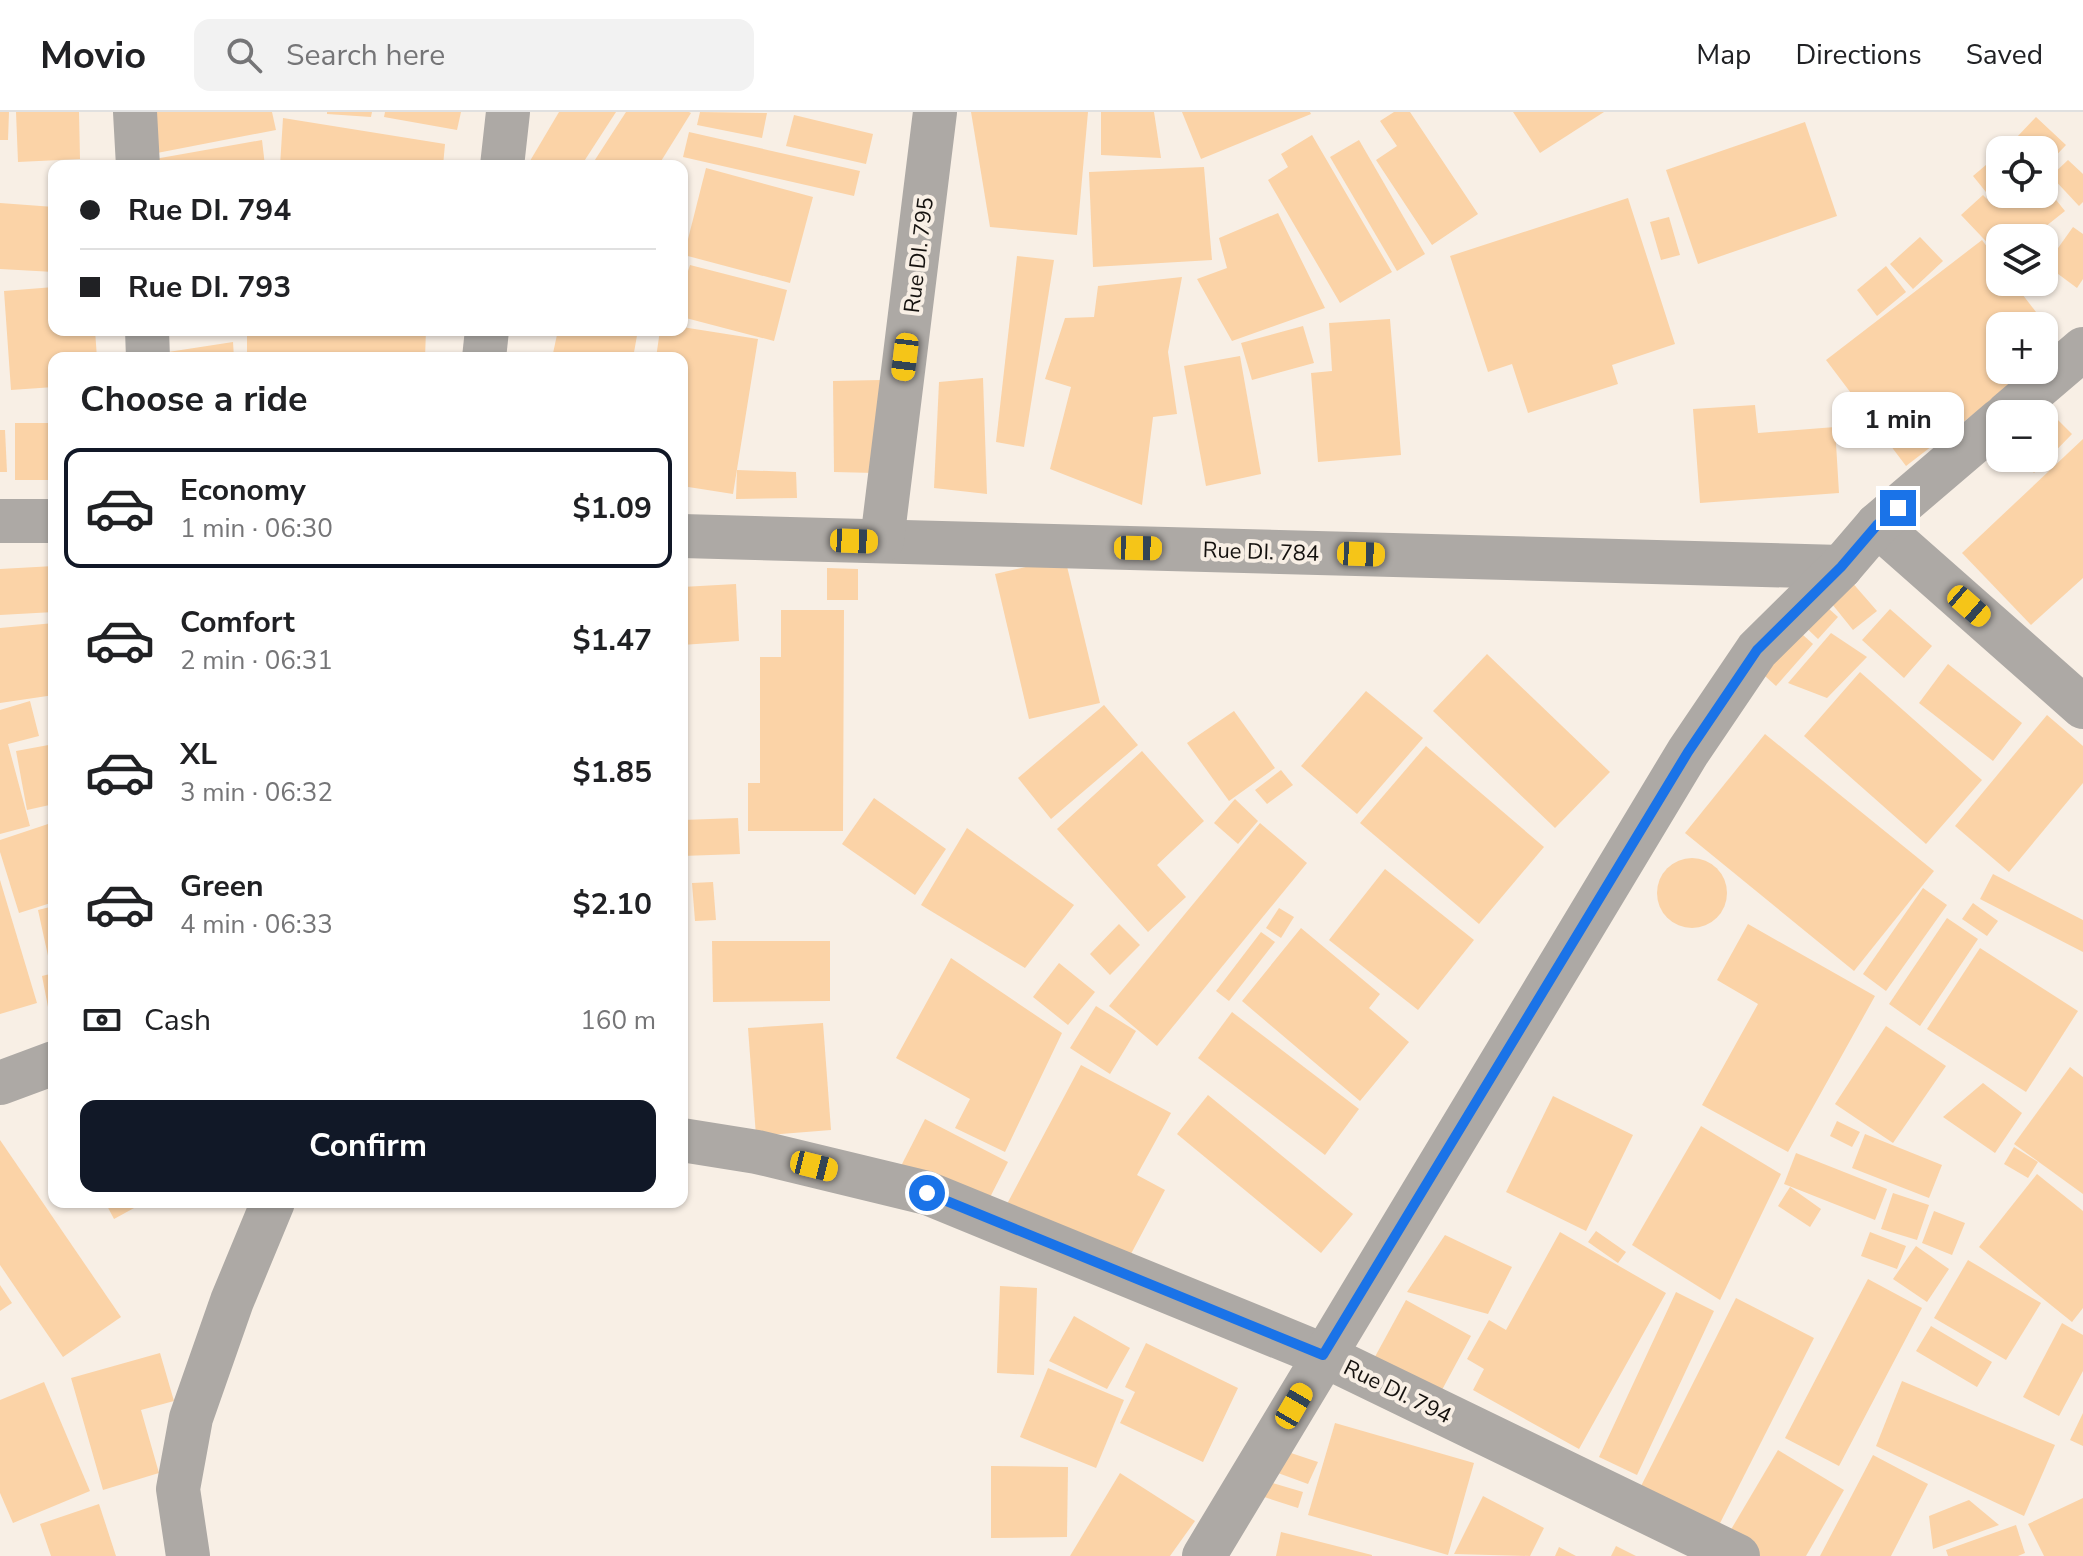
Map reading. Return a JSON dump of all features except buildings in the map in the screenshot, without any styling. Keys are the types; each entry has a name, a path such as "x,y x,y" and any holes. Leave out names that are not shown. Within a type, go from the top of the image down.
{"street":[{"path":"135,112 138,160"},
{"path":"503,160 508,112"},
{"name":"Rue DI. 795","path":"882,541 935,112"},
{"path":"2023,400 2083,349"},
{"path":"1204,1556 1688,752 1757,650 1841,567 1877,525 1986,432"},
{"path":"0,521 48,521"},
{"path":"1877,525 2083,707"},
{"name":"Rue DI. 784","path":"688,536 1841,567"},
{"path":"0,1083 48,1065"},
{"name":"Rue DI. 794","path":"688,1141 757,1152 927,1193 1323,1355 1738,1556"},
{"path":"188,1556 178,1489 191,1418 232,1301 271,1208"}],"route":[{"path":"927,1193 1323,1355 1688,752 1757,650 1841,567 1877,525 1898,508"}]}
